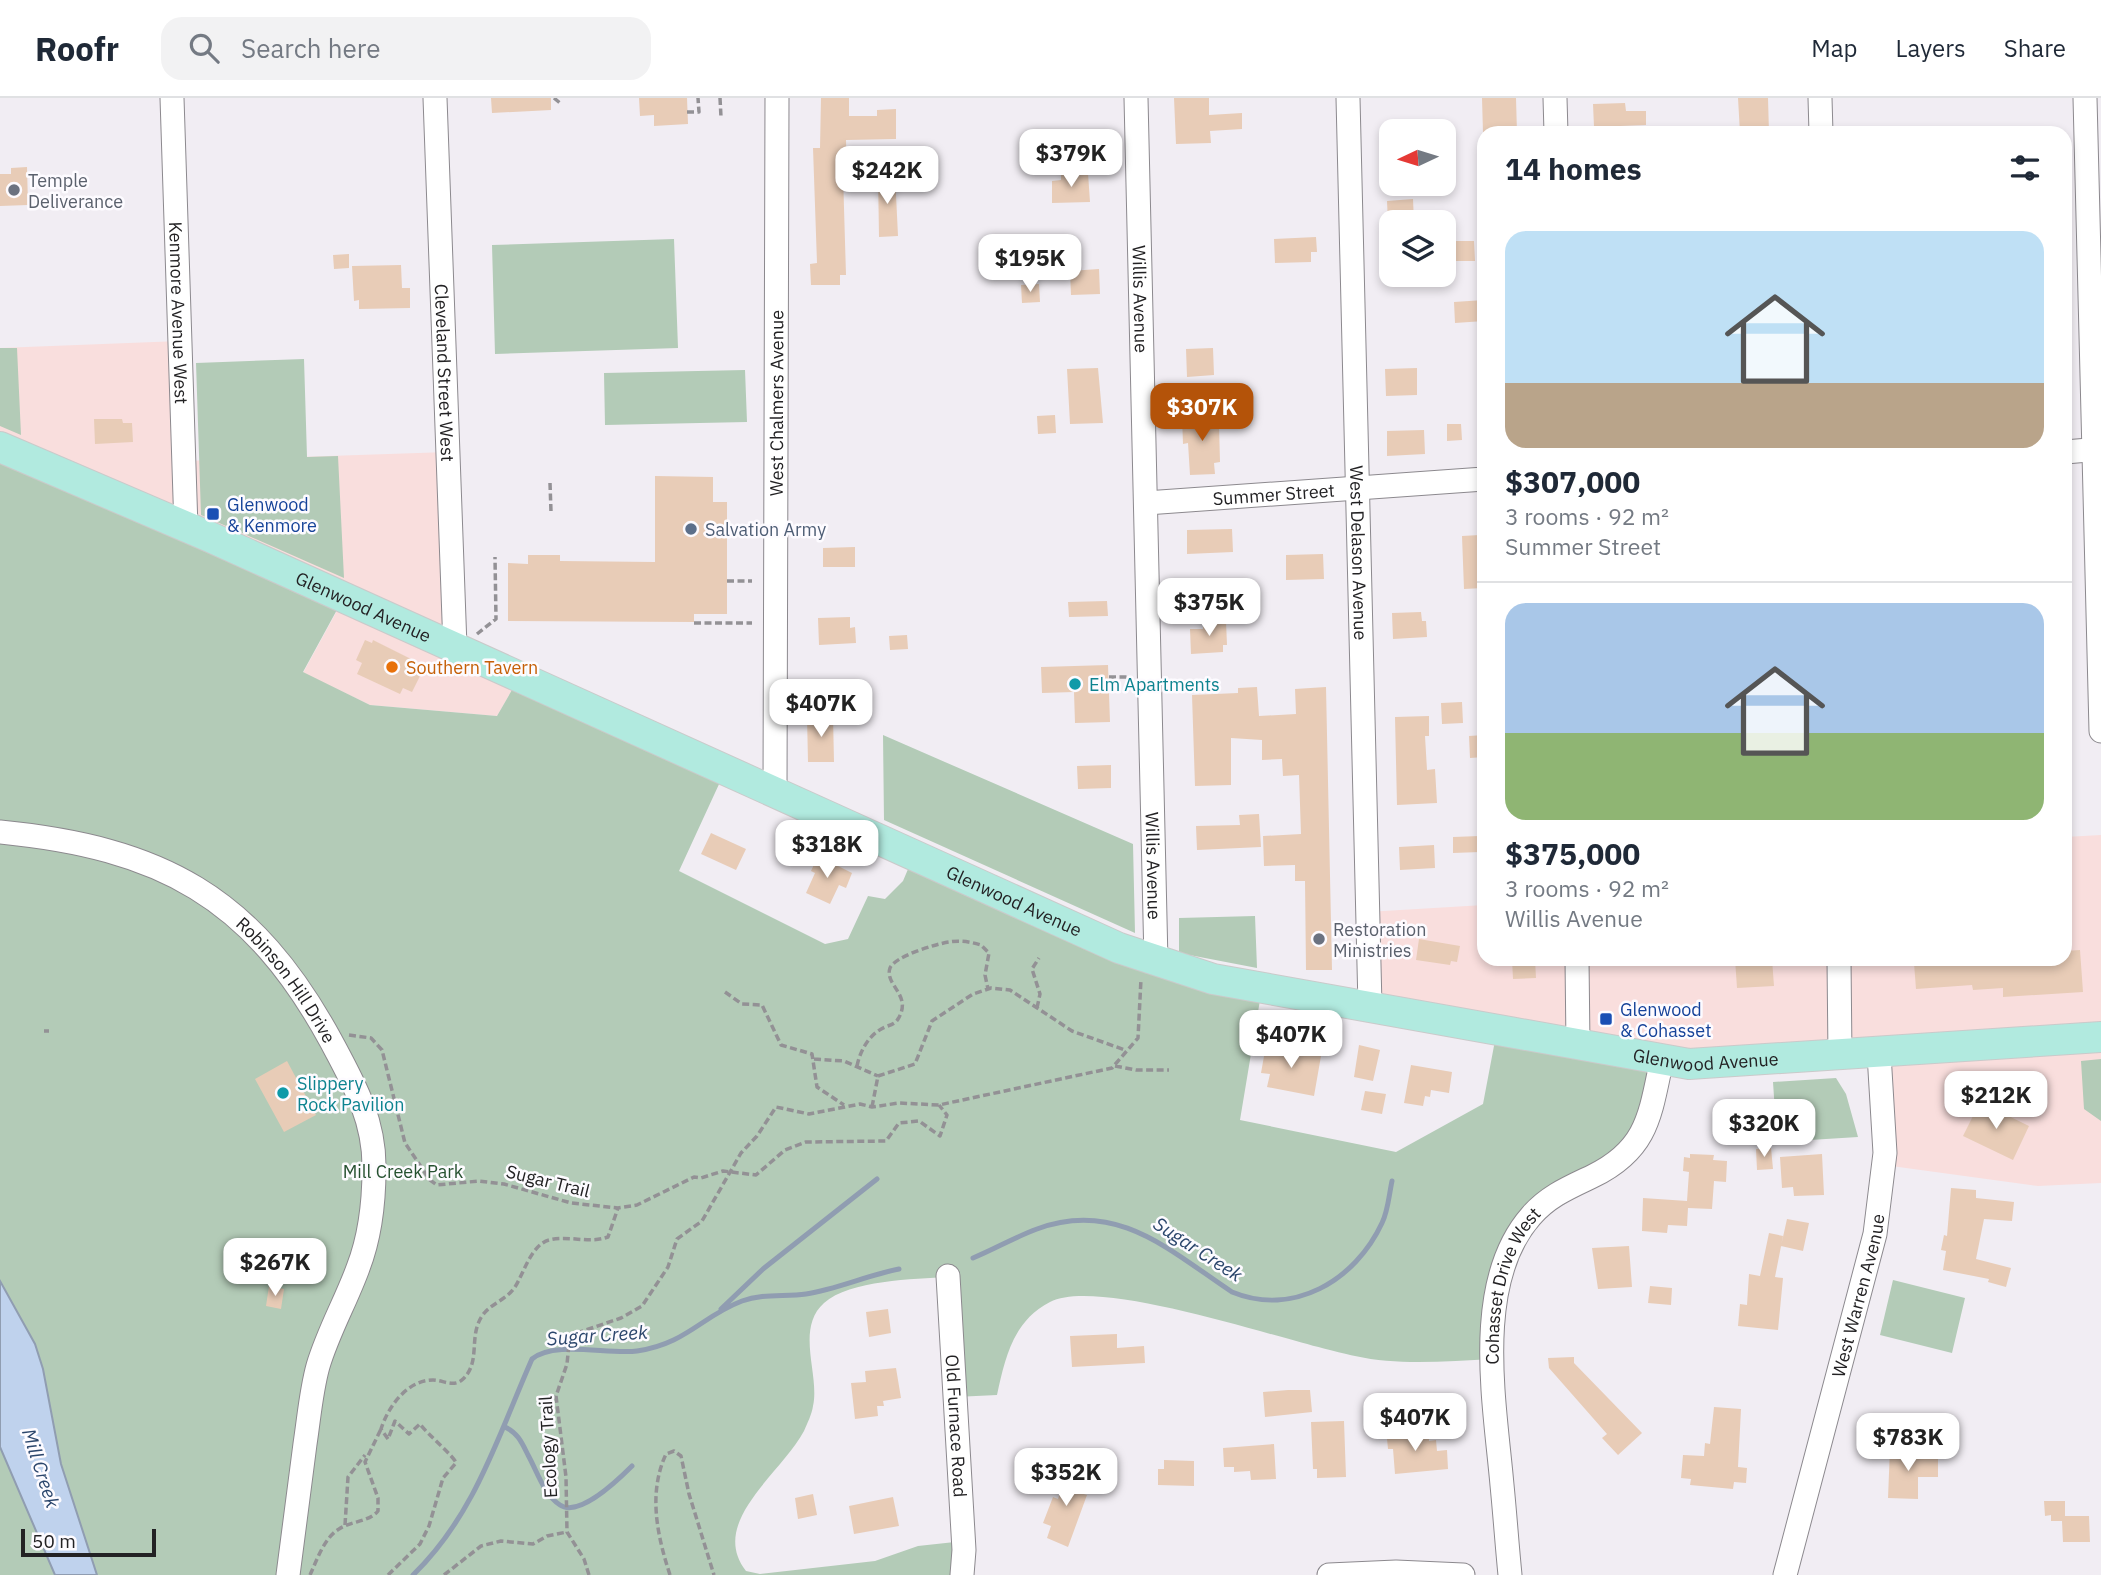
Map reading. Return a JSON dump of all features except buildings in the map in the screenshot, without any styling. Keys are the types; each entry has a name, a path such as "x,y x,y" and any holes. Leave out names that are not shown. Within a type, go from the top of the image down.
{"main road":[{"name":"Glenwood Avenue","path":"0,447 186,528 465,641 775,792 1107,942 1149,970 1370,1006 1662,1059 1720,1064 2101,1037"}],"street":[{"name":"Kenmore Avenue West","path":"172,98 186,528"},
{"name":"Cleveland Street West","path":"435,98 465,641"},
{"name":"West Chalmers Avenue","path":"775,792 777,98"},
{"name":"Willis Avenue","path":"1136,98 1146,503 1149,970"},
{"name":"West Delason Avenue","path":"1348,98 1370,1006"},
{"path":"1555,98 1556,126"},
{"path":"1820,98 1821,126"},
{"path":"2085,98 2098,449 2101,732"},
{"path":"2072,451 2098,449"},
{"name":"Summer Street","path":"1146,503 1477,479"},
{"name":"Robinson Hill Drive","path":"0,832 73,842 123,853 187,881 237,915 265,944 314,1011 366,1110 374,1152 371,1219 359,1265 318,1366 288,1575"},
{"path":"1577,966 1578,1045"},
{"path":"1839,966 1840,1056"},
{"name":"West Warren Avenue","path":"1785,1575 1875,1234 1885,1153 1879,1054"},
{"name":"Cohasset Drive West","path":"1510,1575 1493,1359 1493,1321 1507,1257 1517,1235 1545,1201 1614,1165 1633,1149 1647,1118 1662,1059"},
{"name":"Old Furnace Road","path":"948,1276 964,1550 962,1575"},
{"path":"1329,1575 1396,1572 1463,1575"}],"path":[{"path":"554,98 560,103"},
{"path":"687,113 699,112 698,98"},
{"path":"720,98 721,117"},
{"path":"550,482 551,512"},
{"path":"465,641 496,619 495,557"},
{"path":"727,581 752,581"},
{"path":"694,623 751,623"},
{"path":"1109,677 1129,677"},
{"path":"857,1066 860,1053 867,1043 882,1028 892,1024 902,1009 902,998 890,976 890,967 897,960 949,942 981,945 989,953 985,975 988,989"},
{"path":"1037,1009 1041,994 1032,969 1039,958"},
{"path":"1115,1066 1126,1050 1134,1045 1140,1029 1138,996 1149,970"},
{"path":"814,1059 844,1061 878,1076 915,1064 932,1021 972,994 988,989 1010,990 1084,1037 1126,1050"},
{"path":"725,992 742,1004 762,1005 781,1045 808,1051 814,1059 817,1087 846,1106 872,1107 899,1103 939,1105 1045,1080 1069,1080 1115,1066 1136,1070 1169,1070"},
{"name":"Sugar Trail","path":"370,1038 382,1049 405,1143 430,1180 437,1185 479,1181 504,1184 571,1203 618,1208"},
{"path":"872,1107 878,1076"},
{"path":"345,1526 348,1476 367,1454 389,1409 403,1393 416,1384 432,1380 455,1383 465,1378 474,1358 475,1334 482,1314 511,1292 542,1244 550,1240 597,1240 608,1237 618,1208 637,1205 655,1194 678,1187 687,1179 734,1172 756,1175 785,1150 806,1142 886,1141 900,1123 911,1121 927,1124 940,1136 947,1115 939,1105"},
{"name":"Ecology Trail","path":"589,1575 584,1559 567,1532 566,1477 556,1396 568,1359 569,1344 580,1332 621,1318 642,1306 668,1267 677,1239 702,1221 722,1183 734,1172 741,1153 757,1136 776,1107 784,1106 809,1114 846,1106"},
{"path":"381,1429 388,1438 394,1420 409,1434 420,1424 432,1441 454,1457 456,1464 443,1478 420,1544 387,1575"},
{"path":"670,1575 659,1532 655,1491 666,1454 674,1451 681,1455 689,1494 714,1575"},
{"path":"310,1575 328,1538 345,1526 371,1517 378,1511 376,1490 367,1474 367,1454"},
{"path":"444,1575 481,1546 500,1541 533,1544 547,1535 567,1532"}],"shaded area":[{"path":"180,341 184,461 448,452 455,647 520,676 497,716 370,705 303,673 344,598 0,447 0,348"},
{"path":"2101,835 2101,1183 2038,1186 1884,1165 1879,1054 1720,1064 1370,1006 1367,912 1477,905 1477,966 2072,966 2072,837"}],"green space":[{"path":"674,239 678,348 495,354 492,245"},
{"path":"0,348 17,348 21,435 0,426"},
{"path":"304,359 307,457 338,456 344,578 201,515 196,363"},
{"path":"745,370 747,422 605,425 604,373"},
{"name":"Mill Creek Park","path":"0,447 344,597 303,672 370,705 497,716 520,676 726,769 679,871 825,944 848,939 868,896 885,899 903,881 914,855 1262,988 1240,1120 1396,1152 1483,1104 1497,1030 1662,1059 1641,1135 1517,1235 1493,1359 1424,1362 1372,1359 1152,1304 1075,1296 1050,1302 1027,1319 1008,1354 997,1395 955,1397 948,1277 883,1282 835,1295 815,1314 811,1326 810,1353 814,1394 809,1419 804,1431 752,1499 742,1517 736,1534 737,1553 746,1571 760,1574 875,1561 918,1546 964,1541 962,1575 0,1575"},
{"path":"883,735 1133,844 1135,933 884,820"},
{"path":"1255,916 1257,968 1179,953 1179,918"},
{"path":"2101,1059 2101,1121 2084,1109 2081,1061"},
{"path":"1836,1078 1846,1094 1858,1137 1777,1142 1773,1082"},
{"path":"1893,1280 1965,1298 1952,1353 1880,1335"}],"water":[{"name":"Mill Creek","path":"0,1281 35,1344 43,1369 61,1464 97,1575 55,1575 0,1447"}],"waterway":[{"path":"721,1309 763,1269 877,1179"},
{"name":"Sugar Creek","path":"973,1258 1037,1229 1066,1221 1092,1220 1118,1225 1141,1234 1164,1246 1232,1292 1255,1299 1277,1300 1299,1296 1320,1289 1356,1262 1382,1223 1392,1181"},
{"name":"Sugar Creek","path":"413,1575 435,1552 469,1501 532,1359 554,1350 625,1352 654,1347 681,1336 742,1301 818,1292 899,1269"},
{"path":"505,1427 513,1432 524,1446 541,1482 554,1501 568,1508 588,1502 632,1466"}],"place":[{"name":"Temple Deliverance","path":"14,190"},
{"name":"Glenwood & Kenmore","path":"213,514"},
{"name":"Salvation Army","path":"691,529"},
{"name":"Southern Tavern","path":"392,667"},
{"name":"Elm Apartments","path":"1075,684"},
{"name":"Restoration Ministries","path":"1319,939"},
{"name":"Glenwood & Cohasset","path":"1606,1019"},
{"name":"Slippery Rock Pavilion","path":"283,1093"}]}
